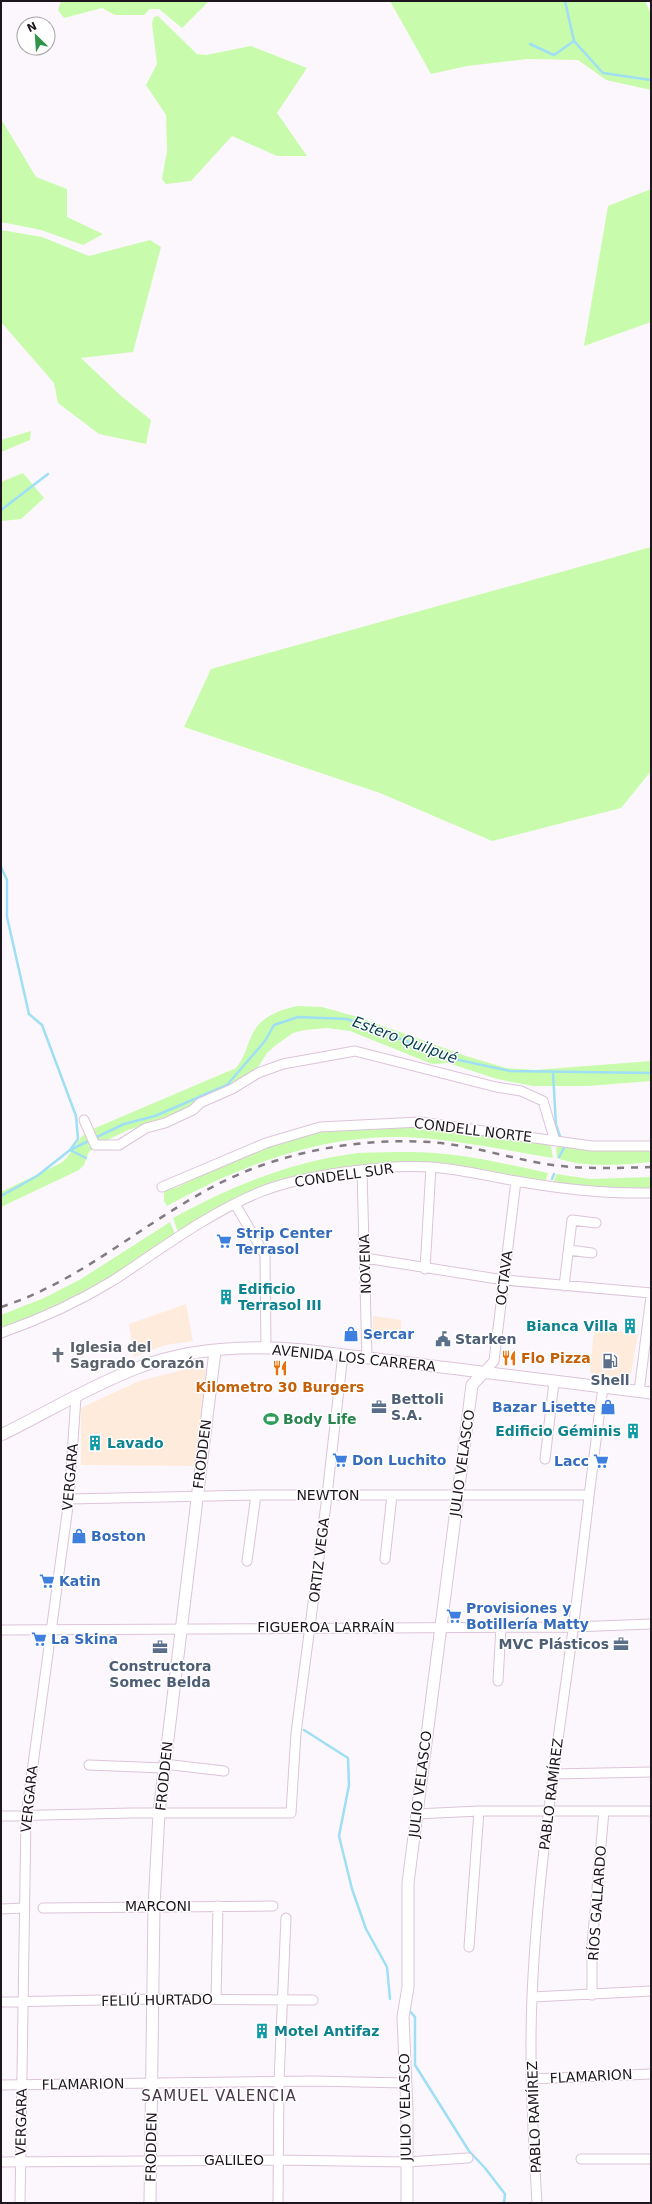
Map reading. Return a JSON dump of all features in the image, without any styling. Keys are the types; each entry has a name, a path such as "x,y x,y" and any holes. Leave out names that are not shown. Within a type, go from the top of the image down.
{"main road":[{"name":"AVENIDA LOS CARRERA","path":"1,1435 111,1379 150,1363 184,1354 214,1351 266,1348 343,1354 651,1394"},
{"name":"FRODDEN","path":"150,2203 154,1906 159,1813 214,1351"},
{"name":"JULIO VELASCO","path":"407,2203 405,2083 402,2017 408,1987 408,1884 472,1385 484,1372"}],"street":[{"path":"84,1120 95,1146 119,1145 146,1128 165,1123 193,1110 200,1103 232,1089 258,1073 283,1064 355,1051 496,1087 521,1091 543,1101 555,1141"},
{"name":"CONDELL NORTE","path":"162,1187 266,1143 320,1127 420,1122 592,1146 651,1146"},
{"name":"CONDELL SUR","path":"1,1333 36,1321 81,1299 113,1280 174,1239 235,1204 260,1192 288,1183 362,1171 398,1167 431,1167 588,1191 651,1194"},
{"path":"425,1269 431,1167"},
{"name":"NOVENA","path":"362,1171 367,1358"},
{"name":"OCTAVA","path":"484,1372 494,1361 516,1181"},
{"path":"235,1204 265,1255 266,1348"},
{"path":"564,1286 572,1220 596,1223"},
{"path":"569,1250 592,1253"},
{"path":"364,1258 425,1269 504,1280 651,1293"},
{"path":"639,1392 651,1296"},
{"name":"ORTIZ VEGA","path":"159,1813 291,1813 296,1733 311,1627 343,1354"},
{"path":"545,1459 554,1382"},
{"name":"PABLO RAMÍREZ","path":"537,2203 532,2079 532,1997 548,1812 603,1388"},
{"name":"VERGARA","path":"20,2203 26,1816 69,1499 76,1397"},
{"path":"247,1561 256,1495"},
{"name":"NEWTON","path":"69,1499 197,1498 256,1495 588,1495"},
{"path":"385,1559 392,1495"},
{"name":"FIGUEROA LARRAÍN","path":"1,1630 441,1626 573,1627 651,1624"},
{"path":"498,1681 501,1626"},
{"path":"89,1765 164,1766 224,1771"},
{"path":"553,1774 651,1772"},
{"path":"469,1947 479,1811"},
{"path":"416,1814 479,1811 651,1811"},
{"name":"RÍOS GALLARDO","path":"592,1995 592,1945 604,1811"},
{"path":"1,1816 159,1813"},
{"path":"216,1999 218,1906"},
{"name":"MARCONI","path":"43,1908 273,1906"},
{"path":"1,1909 24,1908"},
{"path":"278,2203 279,2081 284,1999 286,1918"},
{"path":"532,1997 651,1991"},
{"name":"FELIÚ HURTADO","path":"1,2002 153,1999 313,2000"},
{"name":"FLAMARION","path":"532,2079 651,2074"},
{"name":"FLAMARION","path":"1,2085 279,2081 405,2083"},
{"name":"GALILEO","path":"1,2162 278,2160 407,2162 468,2158"},
{"path":"581,2159 651,2159"}],"shaded area":[{"path":"186,1304 193,1341 165,1345 134,1357 129,1324"},
{"path":"373,1316 401,1320 401,1336 373,1332"},
{"path":"594,1328 638,1334 630,1379 590,1373"},
{"path":"202,1365 206,1369 195,1466 81,1465 81,1408 139,1381"}],"green space":[{"path":"61,1 209,1 182,28 159,9 150,9 144,15 115,15 102,8 64,18 58,10"},
{"path":"390,1 645,1 651,14 651,90 606,80 578,60 528,59 467,66 431,74"},
{"path":"158,16 197,54 206,55 251,46 307,68 277,113 307,156 277,156 232,136 191,181 166,184 162,179 167,151 166,115 146,85 157,64 152,23 154,17"},
{"path":"1,119 36,177 67,189 67,217 103,234 83,245 41,230 1,222"},
{"path":"651,189 651,322 584,346 608,206"},
{"path":"1,230 42,237 89,256 150,240 161,247 133,352 81,358 120,395 151,420 146,444 99,434 58,403 54,383 1,322"},
{"path":"31,431 30,440 1,452 1,440"},
{"path":"23,473 44,498 21,519 2,521 1,529 1,482"},
{"path":"651,547 651,771 621,808 492,841 380,793 184,727 211,669"},
{"path":"297,1006 322,1007 358,1017 466,1056 506,1068 535,1070 651,1061 651,1081 588,1086 533,1086 497,1079 448,1063 432,1064 350,1031 327,1028 305,1030 293,1033 276,1045 267,1053 252,1077 190,1112 128,1130 99,1144 89,1152 84,1165 79,1170 1,1207 1,1192 61,1163 88,1131 236,1068 243,1057 254,1030 259,1024 282,1010"},
{"path":"400,1126 457,1129 515,1137 551,1146 553,1158 479,1145 422,1138 372,1138 341,1141 310,1147 251,1166 194,1191 167,1206 164,1201 164,1190 178,1187 207,1170 256,1149 312,1132"},
{"path":"561,1145 651,1149 651,1162 603,1165 567,1161 557,1158 556,1148"},
{"path":"428,1152 462,1156 548,1173 545,1184 445,1166 301,1176 178,1232 173,1218 240,1185 263,1176 310,1162 358,1153"},
{"path":"556,1174 590,1179 651,1177 651,1189 553,1185"},
{"path":"170,1222 175,1234 89,1290 37,1317 16,1325 1,1326 1,1315 44,1298 81,1279"}],"waterway":[{"path":"565,1 574,41 603,73 651,80"},
{"path":"530,44 554,55 574,41"},
{"path":"1,510 48,474"},
{"path":"1,867 7,880 7,917 29,1014 42,1025 76,1116 78,1139 70,1150 86,1158"},
{"name":"Estero Quilpué","path":"1,1196 37,1176 70,1150 124,1124 155,1116 227,1085 265,1041 274,1025 298,1017 347,1019 454,1059 510,1071 651,1073"},
{"path":"553,1073 556,1125 561,1139"},
{"path":"559,1157 564,1148 562,1144"},
{"path":"552,1179 554,1174"},
{"path":"304,1730 348,1758 349,1785 339,1836 352,1889 366,1929 387,1967 390,1999"},
{"path":"408,2009 415,2017 415,2065 469,2151 485,2168 505,2194 504,2203"}],"railway":[{"path":"1,1307 35,1294 68,1277 160,1218 223,1182 257,1167 325,1149 371,1142 418,1141 454,1145 528,1161 568,1167 651,1167"}],"place":[{"name":"Strip Center Terrasol","path":"224,1241"},
{"name":"Edificio Terrasol III","path":"226,1297"},
{"name":"Bianca Villa","path":"630,1326"},
{"name":"Sercar","path":"351,1334"},
{"name":"Starken","path":"443,1339"},
{"name":"Iglesia del Sagrado Corazón","path":"58,1355"},
{"name":"Flo Pizza","path":"509,1358"},
{"name":"Shell","path":"610,1361"},
{"name":"Kilometro 30 Burgers","path":"280,1368"},
{"name":"Bettoli S.A.","path":"379,1407"},
{"name":"Bazar Lisette","path":"608,1407"},
{"name":"Body Life","path":"271,1419"},
{"name":"Edificio Géminis","path":"633,1431"},
{"name":"Lavado","path":"95,1443"},
{"name":"Don Luchito","path":"340,1460"},
{"name":"Lacc","path":"601,1461"},
{"name":"Boston","path":"79,1536"},
{"name":"Katin","path":"47,1581"},
{"name":"Provisiones y Botillería Matty","path":"454,1616"},
{"name":"La Skina","path":"39,1639"},
{"name":"MVC Plásticos","path":"621,1644"},
{"name":"Constructora Somec Belda","path":"160,1647"},
{"name":"Motel Antifaz","path":"262,2031"}],"district":[{"name":"SAMUEL VALENCIA","path":"219,2096"}]}
